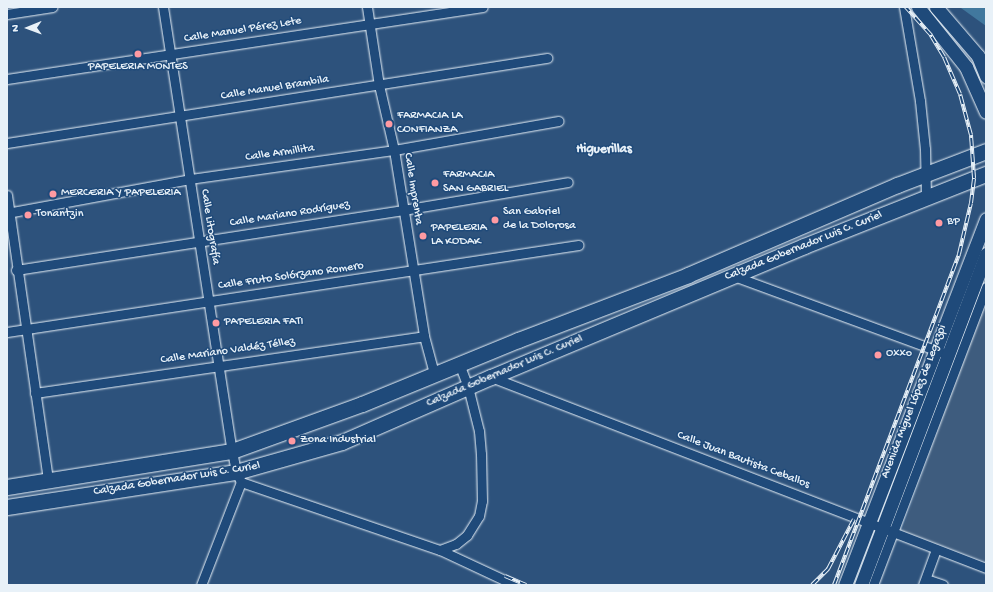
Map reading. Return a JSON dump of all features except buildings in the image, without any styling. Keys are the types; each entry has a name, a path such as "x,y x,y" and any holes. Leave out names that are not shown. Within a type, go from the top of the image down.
{"main road":[{"path":"918,7 966,67 986,112"},
{"path":"936,7 978,56 986,76"},
{"name":"Calzada Gobernador Luis C. Curiel","path":"7,487 232,451 362,404 518,340 688,275 926,174 986,151"},
{"name":"Calzada Gobernador Luis C. Curiel","path":"7,507 239,477 342,442 491,377 926,197 986,174"},
{"name":"Avenida Miguel López de Legazpi","path":"846,585 986,219"},
{"name":"Avenida Miguel López de Legazpi","path":"861,585 888,530 953,357 986,254"}],"street":[{"path":"7,14 52,7"},
{"name":"Calle Litografía","path":"163,7 232,451 239,477"},
{"name":"Calle Imprenta","path":"367,7 380,85 394,150 424,336 434,374"},
{"name":"Calle Manuel Pérez Lete","path":"7,79 483,7"},
{"path":"904,7 920,101 926,174 926,197"},
{"path":"978,56 986,67"},
{"name":"Calle Manuel Brambila","path":"7,143 547,58"},
{"name":"Calle Armillita","path":"8,213 190,179 394,150 558,121"},
{"name":"Calle Mariano Rodríguez","path":"16,270 404,210 568,182"},
{"path":"7,195 16,270 48,481"},
{"name":"Calle Fruto Solórzano Romero","path":"7,332 209,301 414,272 578,245"},
{"path":"734,276 953,357"},
{"name":"Avenida Miguel López de Legazpi","path":"953,357 986,287"},
{"name":"Calle Mariano Valdéz Téllez","path":"35,393 424,336"},
{"path":"440,550 456,544 467,535 479,516 482,501 482,454 479,431 468,387 459,364"},
{"name":"Calle Juan Bautista Ceballos","path":"491,377 986,568"},
{"path":"201,585 239,477 440,550 515,585"},
{"name":"Avenida Miguel López de Legazpi","path":"873,585 888,530"},
{"path":"936,549 925,582 943,585"}],"shaded area":[{"path":"983,7 986,9 986,26 961,8"},
{"path":"986,295 986,562 902,531"}],"railway":[{"path":"834,585 959,254 971,203 974,178 971,135 960,94 944,57 931,35 906,7"},
{"path":"812,585 828,569 854,519"},
{"path":"505,576 526,585"}],"place":[{"name":"PAPELERIA MONTES","path":"138,54"},
{"name":"FARMACIA LA CONFIANZA","path":"389,124"},
{"name":"FARMACIA SAN GABRIEL","path":"435,183"},
{"name":"MERCERIA Y PAPELERIA","path":"53,194"},
{"name":"Tonantzin","path":"28,215"},
{"name":"San Gabriel de la Dolorosa","path":"495,220"},
{"name":"BP","path":"939,223"},
{"name":"PAPELERIA LA KODAK","path":"423,236"},
{"name":"PAPELERIA FATI","path":"216,323"},
{"name":"Oxxo","path":"878,355"},
{"name":"Zona Industrial","path":"292,441"}],"district":[{"name":"Higuerillas","path":"604,150"}]}
